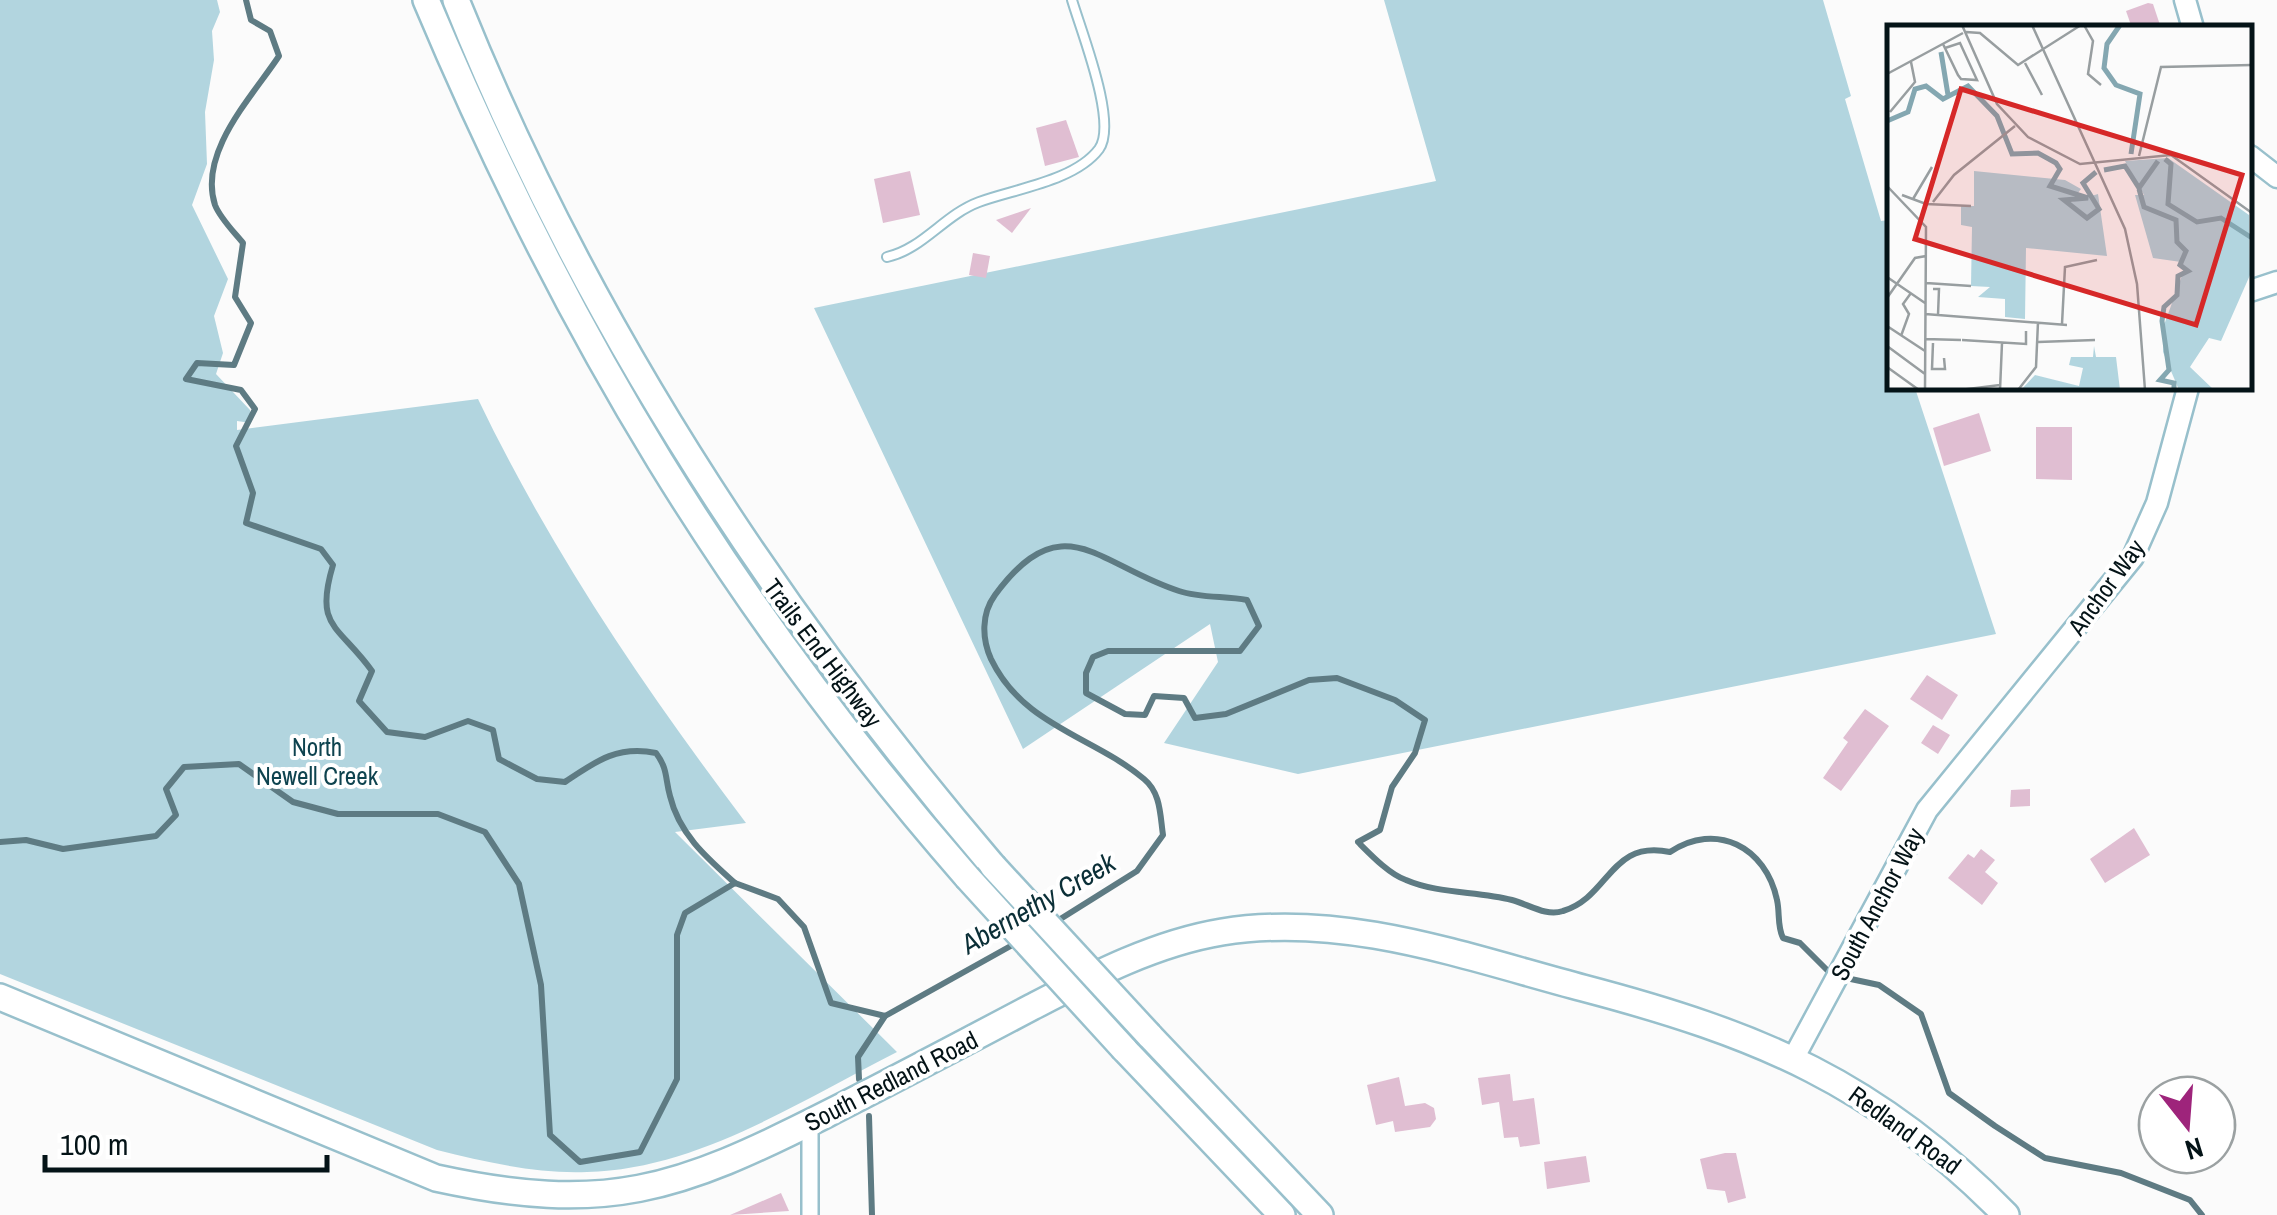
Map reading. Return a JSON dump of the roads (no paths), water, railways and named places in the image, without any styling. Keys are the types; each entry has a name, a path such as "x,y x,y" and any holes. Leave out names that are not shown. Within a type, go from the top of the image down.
{"main road":[{"name":"Trails End Highway","path":"426,0 542,256 674,490 822,701 967,877 1282,1215"},
{"name":"Trails End Highway","path":"456,0 531,171 580,269 710,493 842,682 993,866 1320,1215"},
{"name":"South Redland Road","path":"0,997 436,1178 511,1196 570,1201 654,1190 698,1178 1124,962 1192,938 1268,926 1330,928 1407,942 1681,1015 1794,1057"},
{"name":"Redland Road","path":"1794,1057 1920,1137 2006,1215"}],"street":[{"path":"2185,0 2192,25"},
{"path":"2252,290 2277,282"},
{"name":"Anchor Way","path":"1968,755 2090,615 2133,557 2156,503 2187,390"},
{"name":"South Anchor Way","path":"1794,1057 1921,820 1968,755"},
{"path":"810,1122 810,1215"}],"lane":[{"path":"887,257 906,252 976,204 1062,173 1098,150 1106,134 1103,114 1072,0"}],"waterway":[{"path":"246,0 251,20 270,31 279,56 230,126 214,165 212,185 217,210 243,243 235,297 251,323 234,365 197,363 186,379 241,390 255,409 236,446 253,493 246,523 321,549 333,565 326,602 328,614 372,671 359,701 387,732 425,737 468,721 493,730 499,759 537,779 565,782 597,761 619,753 656,753 674,810 687,834 735,883"},
{"name":"Abernethy Creek","path":"1054,923 1137,871 1163,835 1159,805 1150,785 1124,764 1060,728 1021,700 1005,682 988,651 985,618 990,602 1019,567 1041,552 1062,546 1103,557 1179,591 1247,600 1259,626 1240,651 1108,651 1093,657 1086,673 1086,693 1125,714 1145,715 1154,696 1184,698 1195,718 1226,714 1309,680 1337,678 1395,700 1425,720 1415,753 1392,787 1380,830 1358,842 1380,864 1418,885 1499,897 1557,912 1579,904 1622,861 1635,854 1650,850 1670,852 1705,839 1737,844 1762,866 1771,881 1783,938 1800,943 1832,975 1879,985 1921,1014 1949,1093 2045,1158 2121,1173 2190,1200 2202,1215"},
{"name":"Abernethy Creek","path":"0,842 26,840 63,849 156,836 176,815 166,789 184,767 239,764 293,802 338,814 438,814 485,832 519,884 541,985 550,1135 580,1162 640,1152 677,1079 677,935 685,913 735,883 778,899 804,927 831,1003 885,1016 1016,943"},
{"path":"859,1079 858,1057 885,1016"},
{"path":"869,1116 872,1215"}],"park label":[{"name":"North Newell Creek","path":"317,762"}]}
